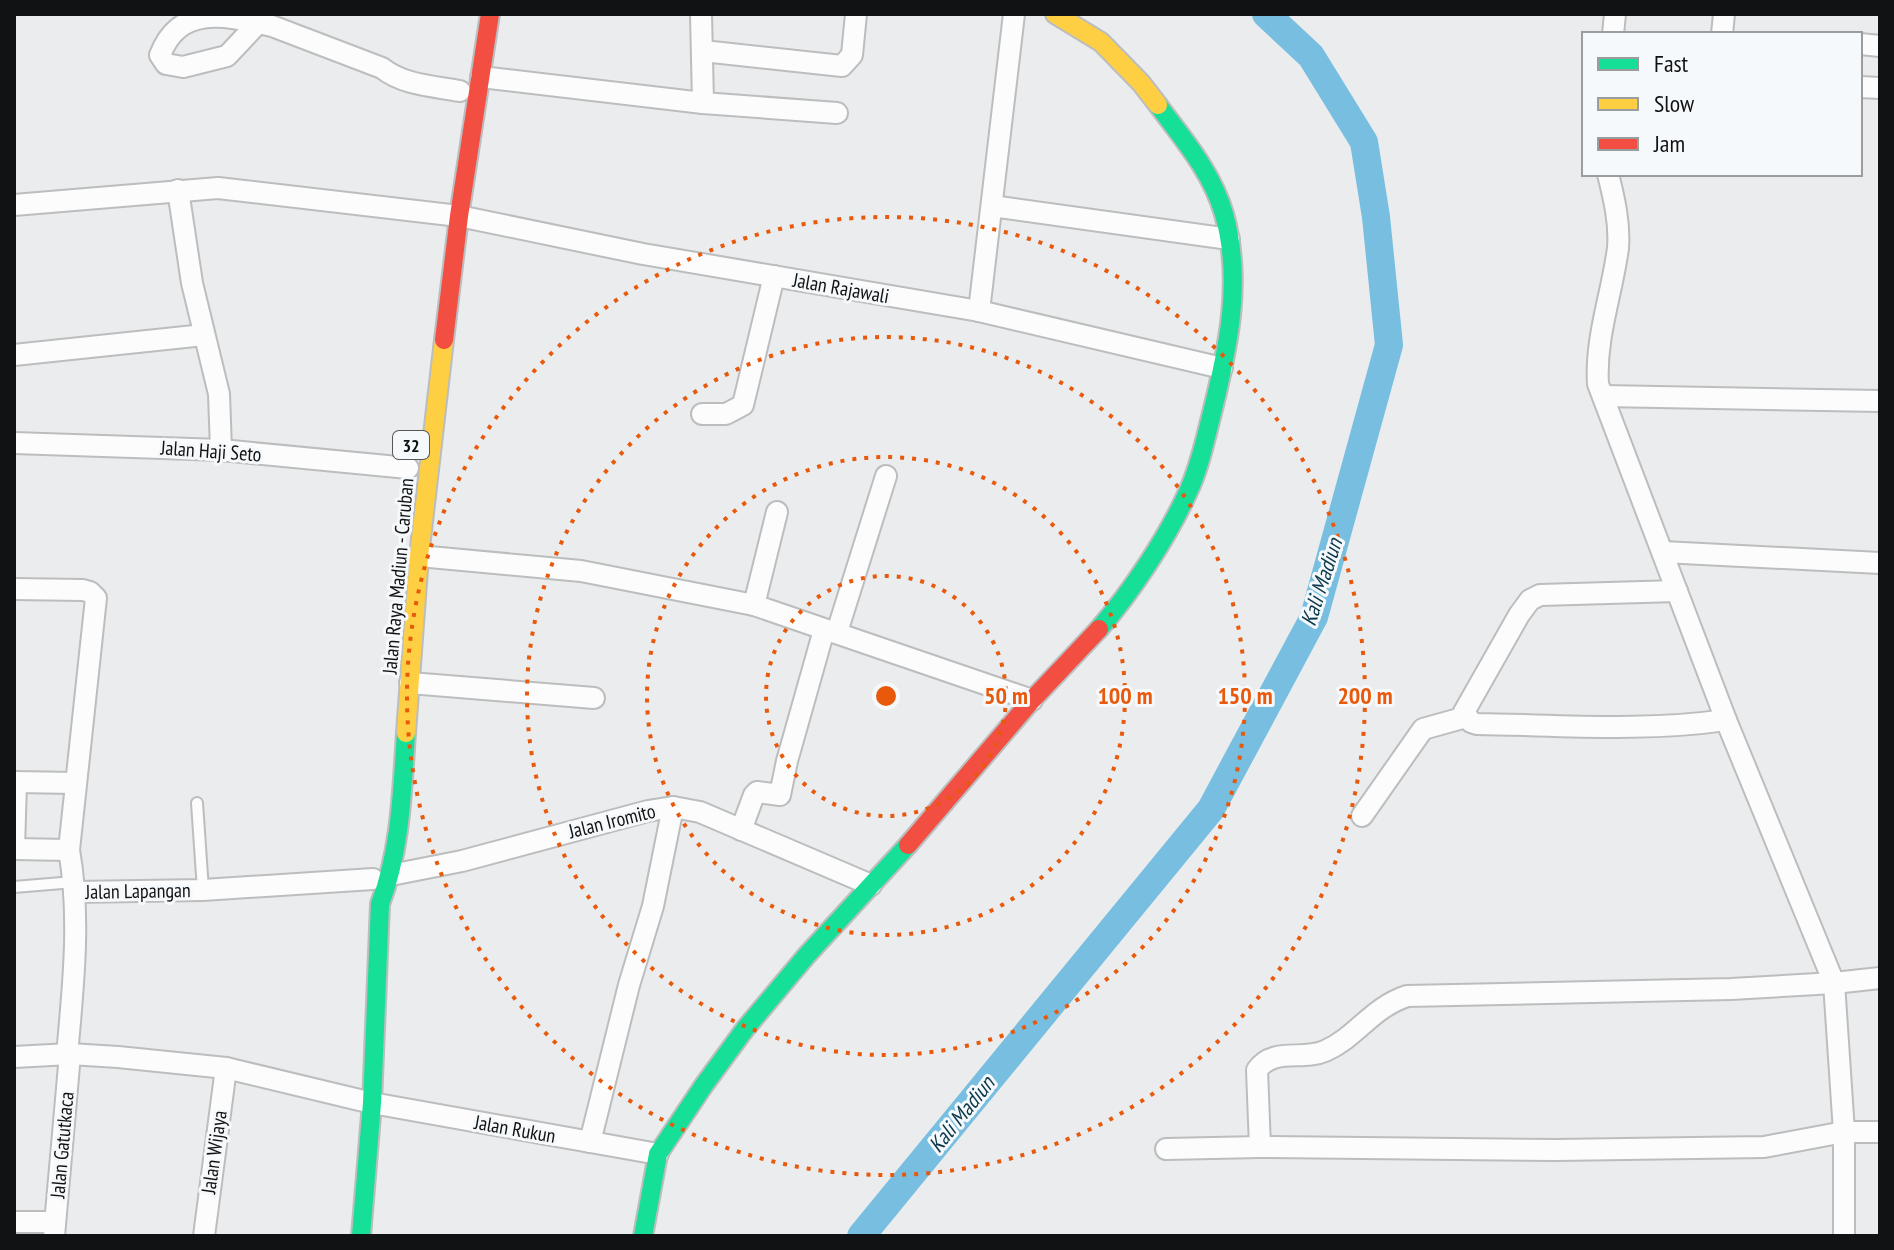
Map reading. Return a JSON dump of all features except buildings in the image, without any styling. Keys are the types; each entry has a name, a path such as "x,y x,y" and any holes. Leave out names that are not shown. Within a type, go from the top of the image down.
{"main road":[{"name":"Jalan Raya Madiun - Caruban","path":"361,1236 372,1103 382,877 398,838 445,214 481,77 490,14"},
{"path":"643,1236 658,1154 745,1029 1032,700 1101,627 1136,581 1189,491 1229,345 1233,282 1223,211 1211,181 1141,83 1101,42 1055,14"},
{"path":"450,152 467,45"},
{"name":"Jalan Raya Madiun - Caruban","path":"375,852 382,877"}],"street":[{"path":"701,14 703,103"},
{"path":"703,51 842,66 852,55 856,14"},
{"path":"979,311 1014,14"},
{"path":"258,23 382,68 393,77 460,91"},
{"path":"481,77 703,103 837,113"},
{"path":"1608,176 1617,213 1618,246 1597,363 1598,384 1726,720 1834,983 1844,1132 1844,1236"},
{"name":"Jalan Rajawali","path":"14,205 178,190 241,189 445,214 643,254 979,311 1222,368"},
{"path":"178,190 186,250 219,394 221,450"},
{"path":"992,206 1229,239"},
{"path":"702,414 726,414 743,405 774,276"},
{"path":"14,355 204,335"},
{"path":"1603,396 1880,401"},
{"name":"Jalan Haji Seto","path":"14,443 221,450 408,468"},
{"path":"741,830 757,792 780,795 787,761 886,476"},
{"path":"754,605 777,512"},
{"path":"1663,552 1880,563"},
{"path":"419,556 594,573 754,605 1032,700"},
{"name":"Jalan Lapangan","path":"14,589 83,590 96,598 69,850 74,887 203,890 382,877"},
{"path":"1677,591 1540,595 1530,600 1464,712 1477,724 1688,726 1726,720"},
{"path":"410,683 594,698"},
{"path":"1362,816 1423,729 1466,717"},
{"path":"69,850 14,849 15,782 76,783"},
{"path":"590,1142 629,985 653,906 673,807"},
{"name":"Jalan Iromito","path":"382,877 462,861 673,807 700,812 871,885"},
{"name":"Jalan Gatutkaca","path":"54,1229 73,989 74,887"},
{"path":"1260,1147 1257,1070 1263,1060 1322,1052 1341,1043 1388,1002 1407,996 1731,989 1880,978"},
{"name":"Jalan Rukun","path":"14,1057 68,1054 188,1062 226,1068 372,1103 658,1154"},
{"name":"Jalan Wijaya","path":"204,1236 226,1068"},
{"path":"1166,1149 1764,1147 1844,1132 1880,1132"},
{"path":"14,1222 54,1229"}],"lane":[{"path":"197,803 203,890"},
{"path":"14,887 74,887"}],"waterway":[{"name":"Kali Madiun","path":"861,1236 1211,809 1314,617 1389,345 1376,217 1364,142 1311,56 1266,14"}],"traffic: fast":[{"path":"1099,629 1148,564 1192,483 1217,392 1231,316 1230,239 1219,199 1196,156 1158,105"},
{"path":"361,1236 372,1103 380,904 396,841 406,733"},
{"path":"643,1236 658,1154 704,1085 745,1029 807,955 908,845"}],"traffic: slow":[{"path":"1055,14 1101,42 1158,105"},
{"path":"406,733 419,556 444,340"}],"traffic: jam":[{"path":"444,340 459,216 490,14"},
{"path":"908,845 1032,700 1099,629"}]}
